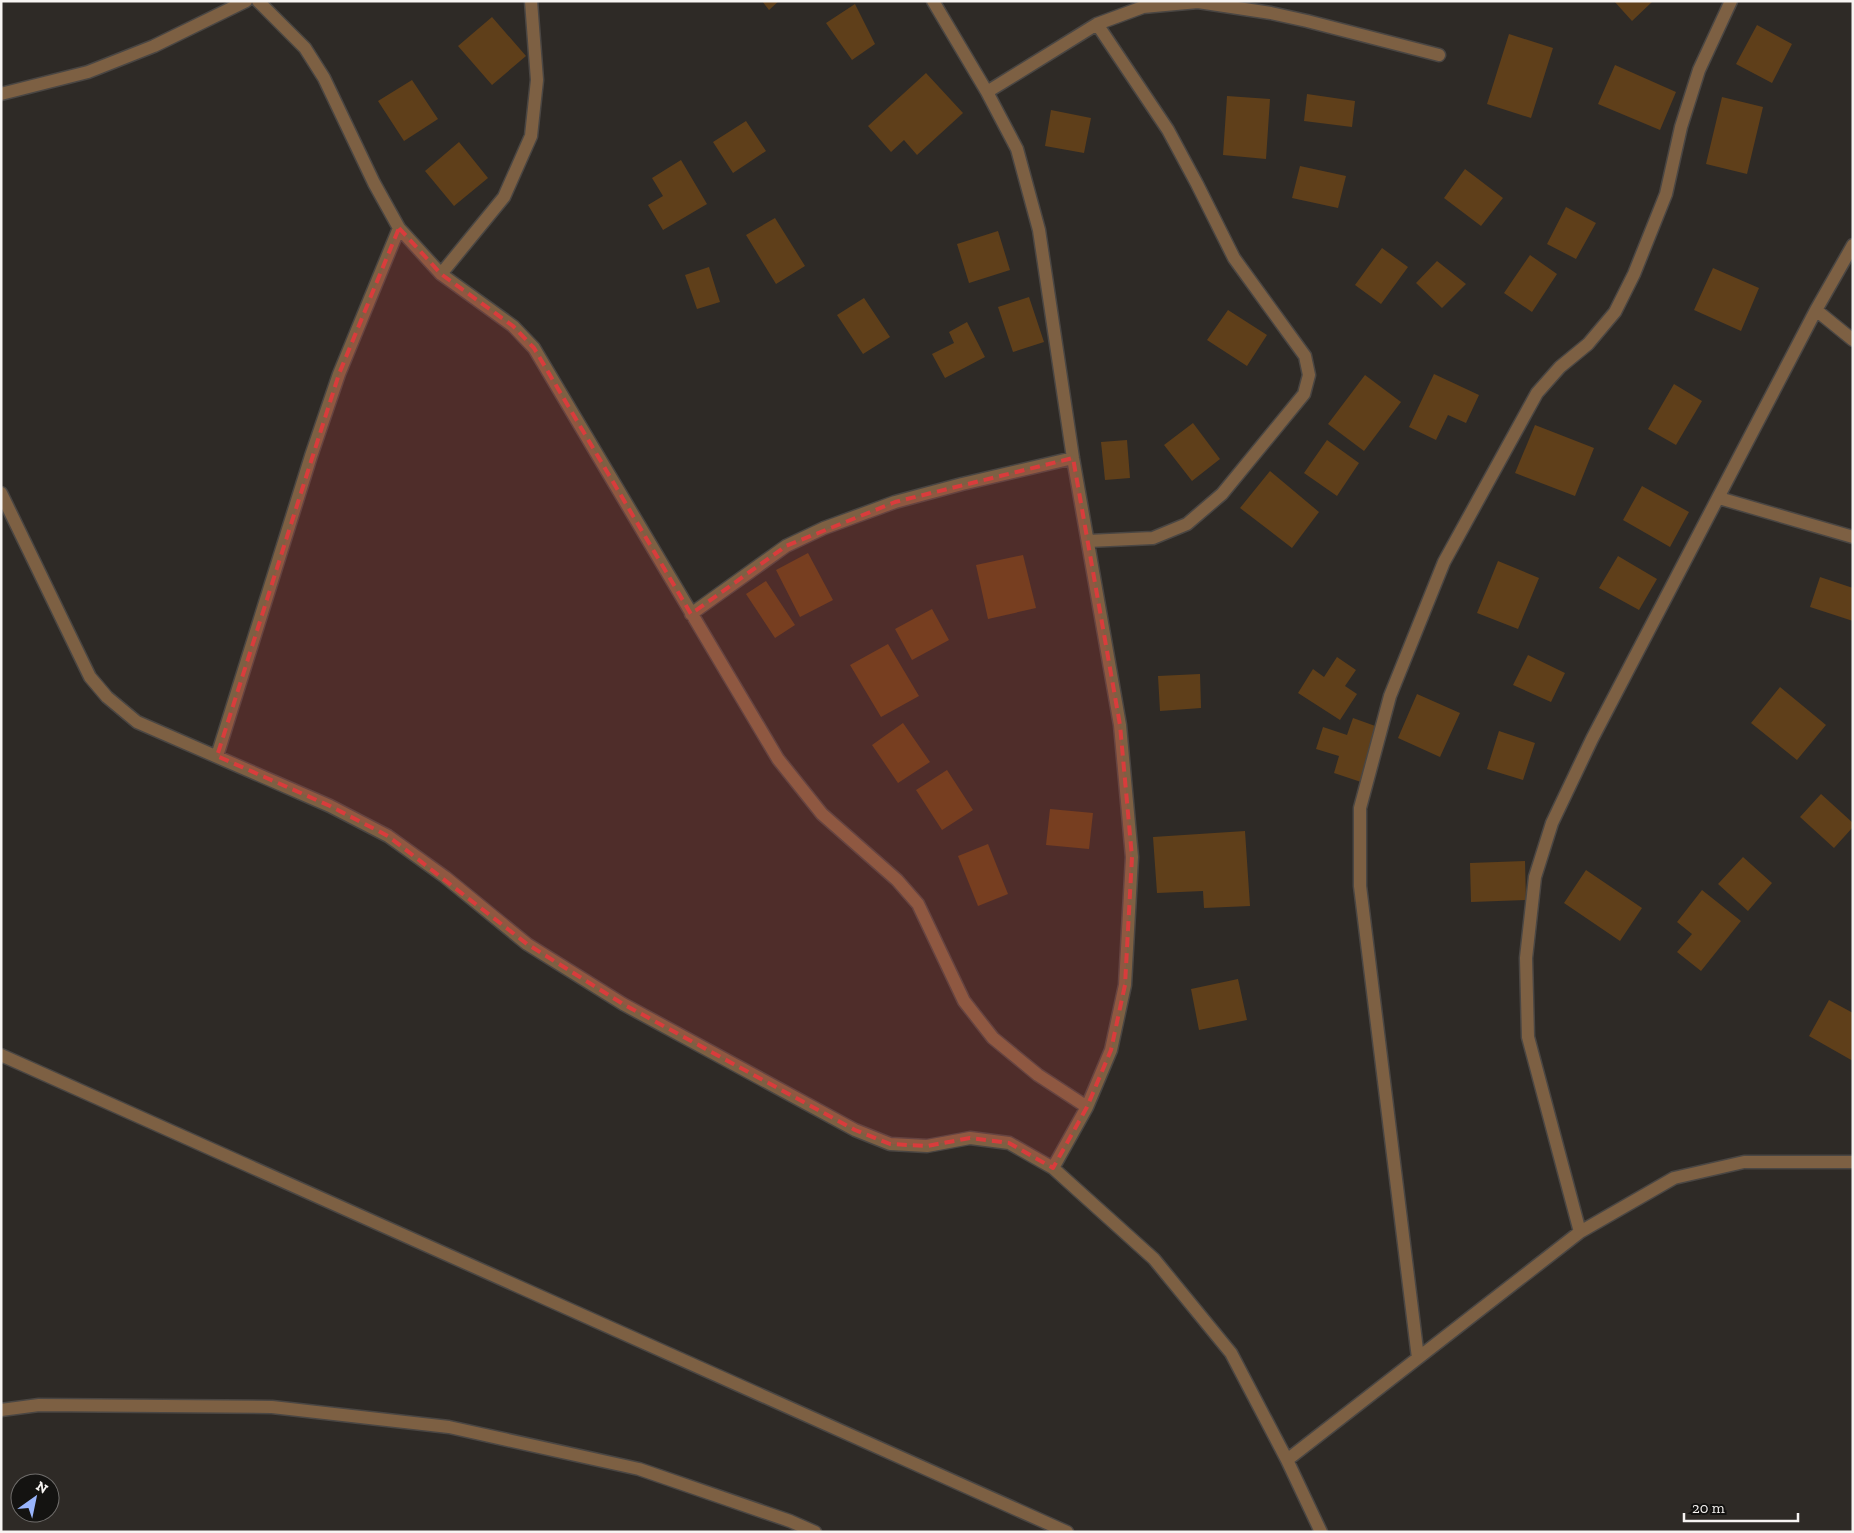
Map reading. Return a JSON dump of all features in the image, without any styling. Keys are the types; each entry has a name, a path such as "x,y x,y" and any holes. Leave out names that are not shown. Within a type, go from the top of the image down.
{"street":[{"path":"1,94 88,72 154,46 246,1"},
{"path":"258,1 305,48 324,78 374,183 399,228 441,274 513,326 534,348 778,759 822,814 897,880 918,904 964,1001 993,1038 1038,1075 1087,1107"},
{"path":"441,274 504,197 531,136 537,80 531,1"},
{"path":"933,1 987,92 1017,149 1039,230 1073,458 1120,725 1132,856 1125,985 1112,1050 1087,1107 1053,1168"},
{"path":"1418,1358 1360,886 1360,808 1390,696 1444,562 1537,393 1560,367 1588,344 1615,312 1634,274 1666,194 1682,127 1699,70 1731,1"},
{"path":"987,92 1097,24 1143,7 1198,2 1234,4 1439,55"},
{"path":"1088,542 1154,538 1187,524 1222,494 1304,394 1309,376 1305,356 1234,258 1168,130 1097,24"},
{"path":"217,756 338,374 399,228"},
{"path":"1580,1232 1528,1037 1526,958 1535,877 1552,823 1592,739 1816,310 1853,245"},
{"path":"1816,310 1853,340"},
{"path":"691,614 786,546 824,528 895,502 1073,458"},
{"path":"1,493 90,677 107,697 137,722 330,806 388,836 445,877 527,944 622,1004 855,1130 890,1144 927,1146 970,1138 1009,1144 1053,1168 1154,1258 1231,1353 1287,1460 1321,1532"},
{"path":"1719,498 1853,537"},
{"path":"1,1055 1068,1532"},
{"path":"1287,1460 1580,1232 1674,1178 1744,1162 1853,1162"},
{"path":"1,1410 39,1405 272,1407 449,1427 638,1469 790,1521 815,1532"}],"highlighted area":[{"path":"399,228 441,274 513,326 534,348 691,614 786,546 895,502 1073,458 1120,725 1132,857 1125,985 1111,1050 1087,1107 1053,1168 1009,1143 970,1138 927,1146 890,1144 855,1130 623,1004 527,944 388,836 330,806 217,756 339,374"}],"building":[{"path":"762,1 779,1 769,10"},
{"path":"1614,1 1653,1 1632,21"},
{"path":"855,4 875,44 852,60 826,23"},
{"path":"492,17 526,56 492,85 458,46"},
{"path":"1757,25 1792,44 1772,83 1736,64"},
{"path":"1509,34 1553,48 1531,118 1487,104"},
{"path":"1615,65 1676,92 1660,130 1598,104"},
{"path":"926,73 963,113 917,155 904,140 891,152 868,126"},
{"path":"412,80 438,119 404,141 378,101"},
{"path":"1307,94 1355,101 1352,127 1304,121"},
{"path":"1227,96 1270,99 1266,159 1223,155"},
{"path":"1722,97 1763,107 1747,174 1706,164"},
{"path":"1051,110 1091,118 1084,153 1045,146"},
{"path":"746,121 766,151 733,173 713,142"},
{"path":"459,142 488,178 454,206 425,171"},
{"path":"681,160 707,204 663,230 648,205 663,196 652,178"},
{"path":"1300,166 1346,176 1338,208 1292,198"},
{"path":"1465,169 1503,198 1481,226 1444,198"},
{"path":"1566,207 1596,223 1576,259 1547,244"},
{"path":"775,218 805,266 776,284 746,235"},
{"path":"998,231 1010,270 969,283 957,244"},
{"path":"1382,248 1408,267 1381,304 1355,285"},
{"path":"1530,255 1557,274 1532,312 1504,293"},
{"path":"1437,261 1466,284 1442,308 1416,283"},
{"path":"709,267 720,302 697,309 685,275"},
{"path":"1713,268 1759,288 1741,331 1694,310"},
{"path":"1029,297 1044,342 1013,352 998,307"},
{"path":"864,298 890,337 863,354 837,315"},
{"path":"1228,310 1267,335 1247,366 1207,340"},
{"path":"967,322 985,357 945,378 932,354 954,343 949,332"},
{"path":"1434,374 1479,395 1466,423 1448,415 1436,440 1409,427"},
{"path":"1365,375 1401,402 1364,451 1328,424"},
{"path":"1674,384 1702,401 1676,445 1648,429"},
{"path":"1193,423 1220,459 1192,481 1164,445"},
{"path":"1535,425 1594,448 1575,496 1515,473"},
{"path":"1127,440 1130,478 1105,480 1101,442"},
{"path":"1327,440 1359,463 1337,496 1304,473"},
{"path":"1270,471 1319,512 1292,548 1240,508"},
{"path":"1642,486 1689,512 1670,547 1623,520"},
{"path":"808,553 833,600 800,617 776,570"},
{"path":"1023,555 1036,608 988,619 976,565"},
{"path":"1618,556 1657,579 1639,610 1599,588"},
{"path":"1498,561 1539,578 1518,629 1477,613"},
{"path":"1820,577 1853,588 1853,621 1810,607"},
{"path":"766,581 795,625 775,638 746,594"},
{"path":"932,609 949,640 912,660 895,629"},
{"path":"888,644 919,696 881,717 850,665"},
{"path":"1528,655 1565,673 1551,702 1513,685"},
{"path":"1337,657 1356,670 1345,686 1357,694 1340,720 1298,693 1313,669 1324,677"},
{"path":"1200,674 1201,708 1160,711 1158,676"},
{"path":"1780,687 1826,725 1797,760 1751,723"},
{"path":"1417,694 1460,713 1440,757 1398,738"},
{"path":"1353,718 1378,727 1361,782 1334,773 1339,756 1316,749 1323,727 1347,735"},
{"path":"903,723 930,762 898,783 872,745"},
{"path":"1499,731 1535,743 1523,780 1487,769"},
{"path":"947,770 973,810 942,830 916,790"},
{"path":"1821,794 1853,823 1853,827 1834,848 1800,817"},
{"path":"1050,809 1093,813 1089,849 1046,845"},
{"path":"1245,831 1250,906 1204,908 1203,891 1157,893 1153,837"},
{"path":"988,844 1008,894 978,906 958,856"},
{"path":"1743,857 1772,883 1748,911 1718,884"},
{"path":"1525,861 1526,900 1471,902 1470,863"},
{"path":"1586,870 1642,908 1620,941 1564,903"},
{"path":"1702,890 1741,921 1701,971 1677,952 1692,934 1677,922"},
{"path":"1238,979 1247,1020 1199,1030 1191,989"},
{"path":"1829,1000 1853,1013 1853,1061 1809,1036"}]}
